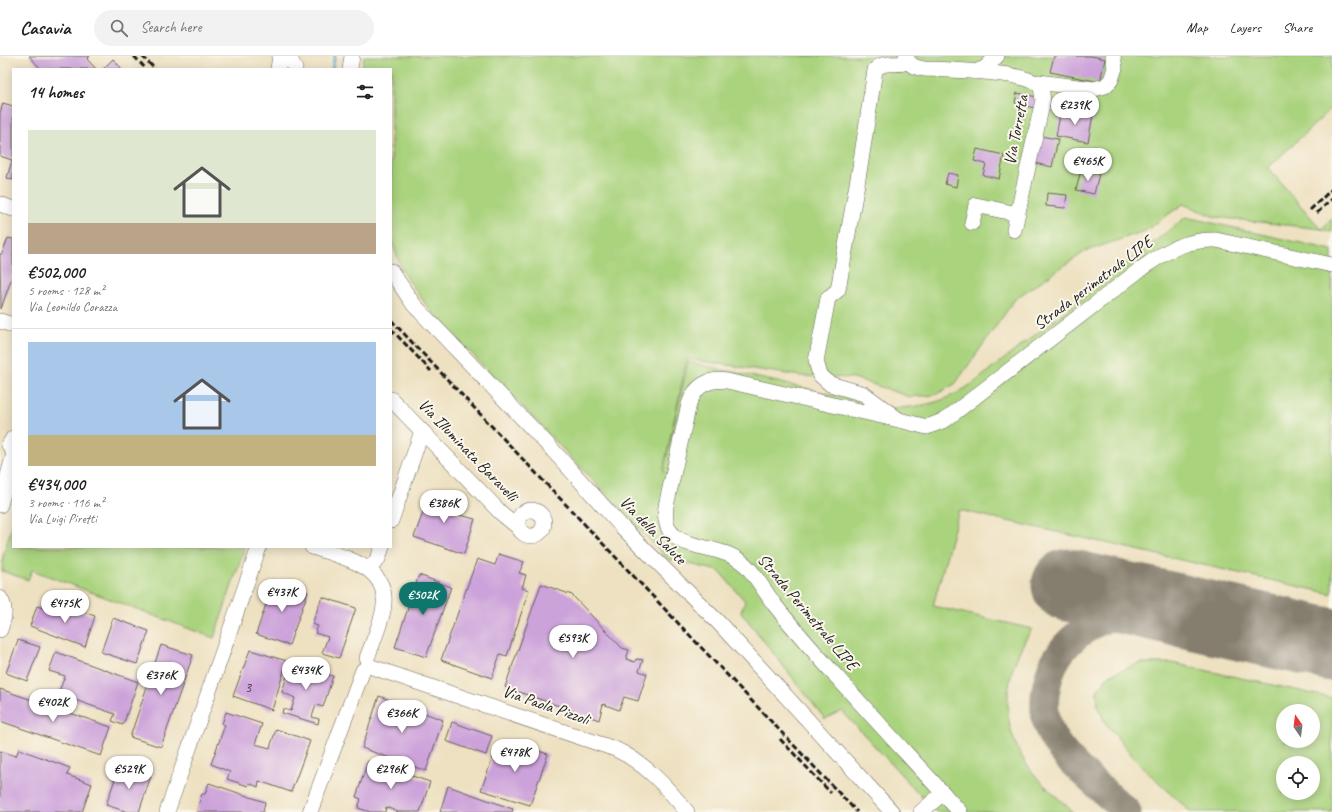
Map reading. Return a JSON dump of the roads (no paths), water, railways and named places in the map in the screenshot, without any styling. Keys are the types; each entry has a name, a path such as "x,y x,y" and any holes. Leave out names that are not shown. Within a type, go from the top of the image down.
{"street":[{"path":"278,68 280,56"},
{"path":"289,56 294,68"},
{"path":"350,68 352,56"},
{"path":"975,72 984,68 997,56"},
{"path":"1038,82 1094,89 1105,86 1111,80 1115,68 1113,56"},
{"path":"899,420 864,394 830,384 820,375 816,361 828,298 838,290 859,175 875,70 884,63 902,64 906,59"},
{"name":"Via Torretta","path":"906,59 912,66 924,69 1014,76 1038,82 1043,93 1044,100 1014,230"},
{"path":"0,204 12,209"},
{"path":"972,223 976,205 1018,214"},
{"name":"Strada perimetrale LIPE","path":"899,420 927,427 946,420 1142,268 1179,245 1198,240 1216,240 1332,265"},
{"name":"Via della Salute","path":"392,272 414,305 549,446 622,527 718,622 892,812"},
{"path":"0,321 12,325"},
{"name":"Strada Perimetrale LIPE","path":"899,420 727,381 719,380 705,382 695,391 689,404 666,506 665,520 669,531 677,540 728,553 743,562 774,604 831,671 960,812"},
{"name":"Via Illuminata Baravelli","path":"392,400 501,513 518,526"},
{"path":"392,518 422,431"},
{"path":"0,505 10,446"},
{"path":"167,812 259,548"},
{"path":"315,548 352,560 369,569 382,585 384,606 372,643 369,669 315,811"},
{"path":"369,569 378,558 382,548"},
{"path":"0,598 5,616 0,630"},
{"name":"Via Paola Pizzoli","path":"369,669 600,743 625,753 646,767 687,812"},
{"path":"921,812 943,793"}],"waterway":[{"path":"332,68 335,56"}],"railway":[{"path":"134,56 145,68"},
{"path":"142,56 154,68"},
{"path":"1310,210 1332,189"},
{"path":"1317,213 1332,199"},
{"path":"392,321 857,812"},
{"path":"392,330 431,371"},
{"path":"780,739 831,793"}]}
